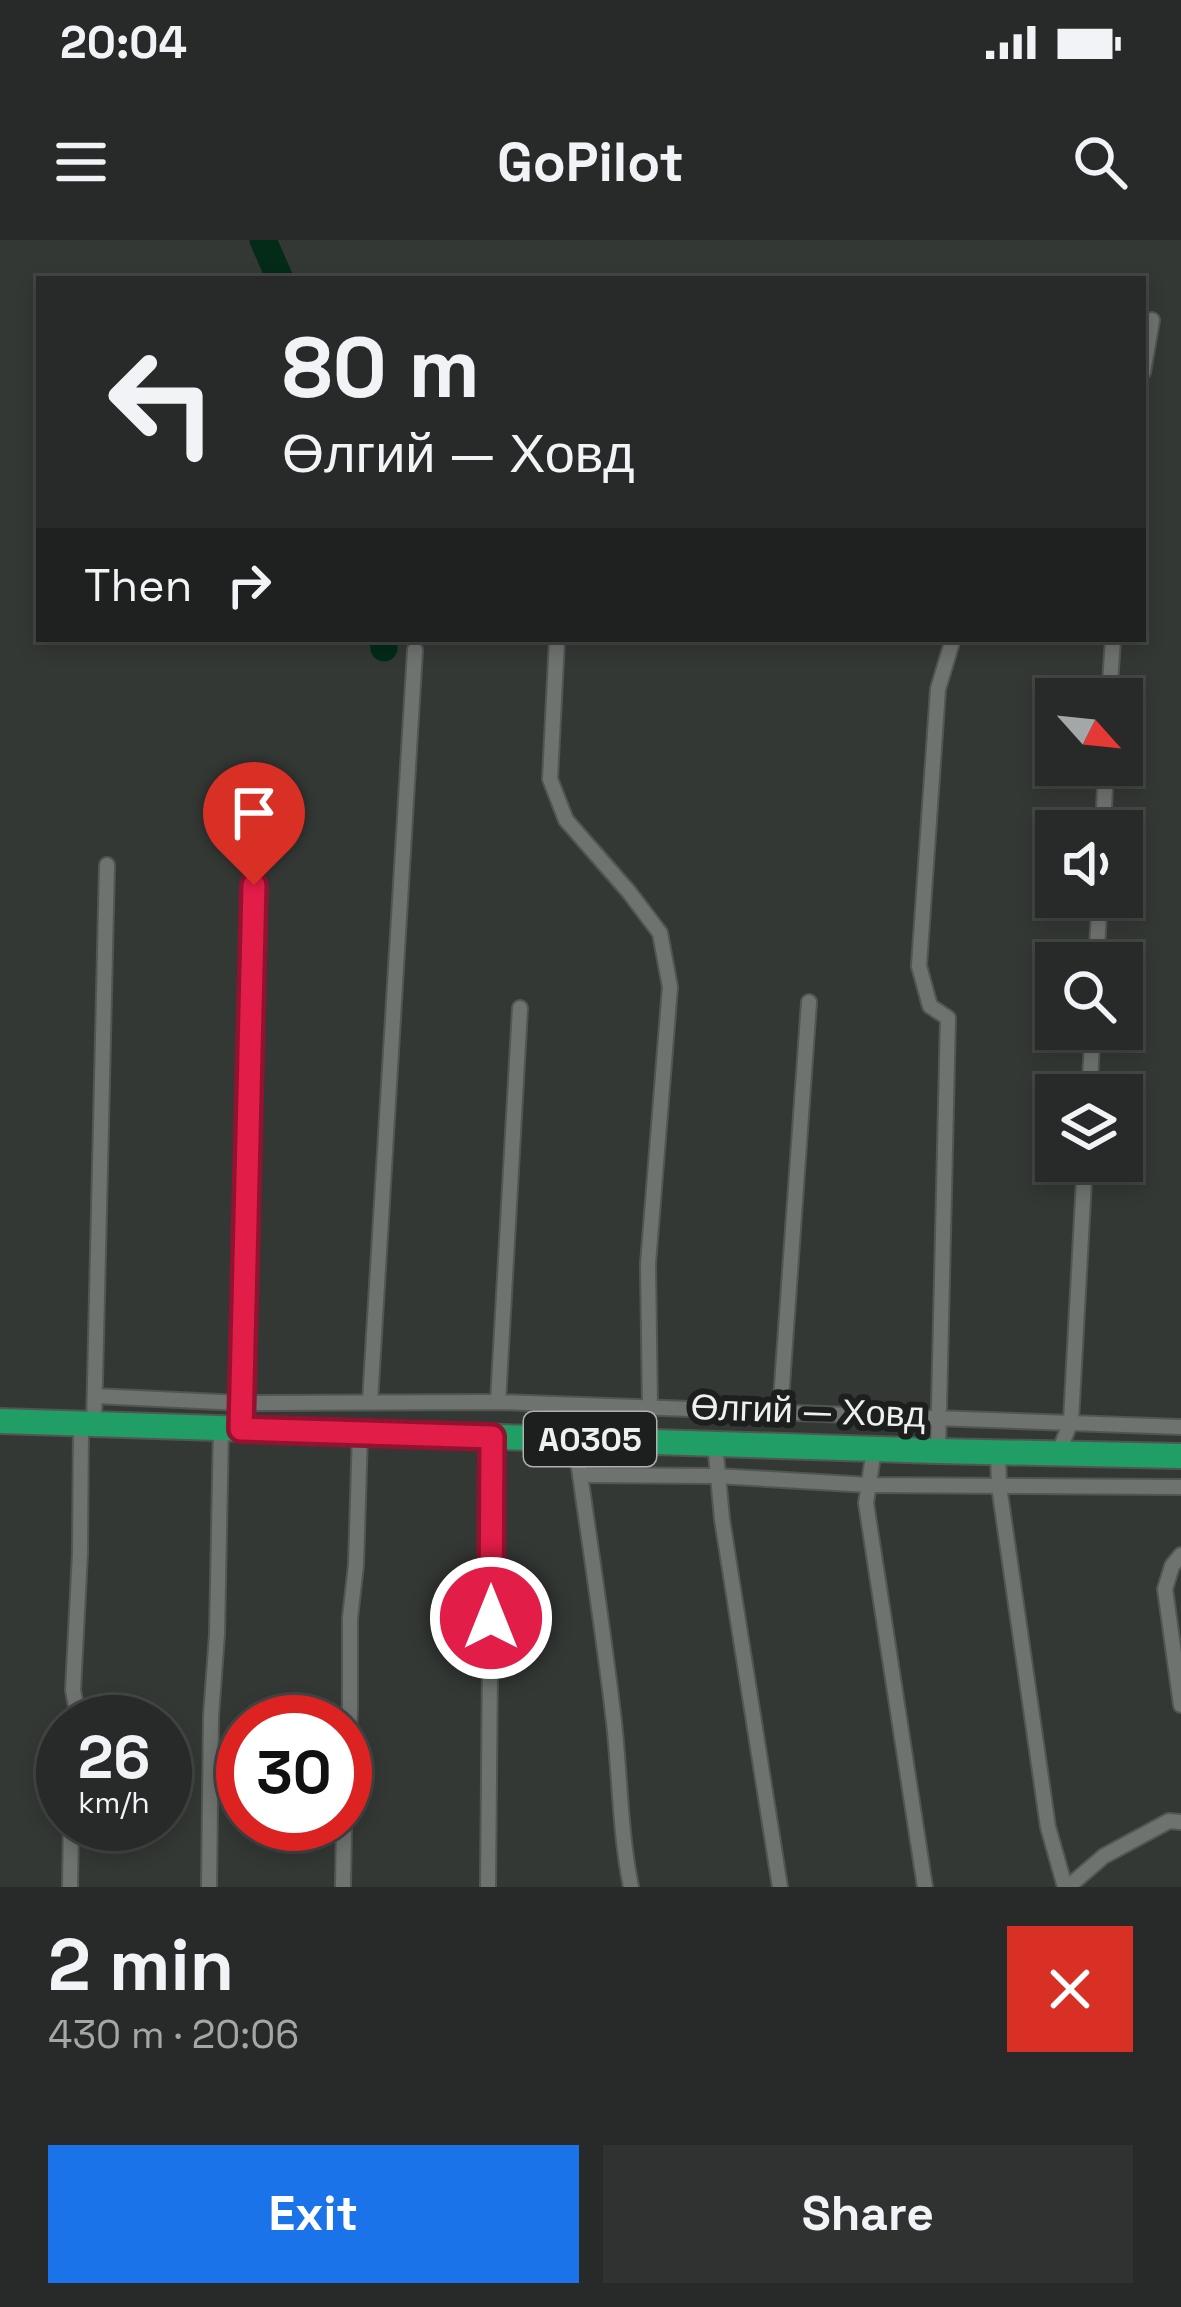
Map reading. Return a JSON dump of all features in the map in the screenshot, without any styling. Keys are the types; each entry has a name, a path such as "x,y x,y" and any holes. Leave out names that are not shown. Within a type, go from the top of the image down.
{"highway":[{"name":"Өлгий — Ховд","path":"0,1421 1181,1456"}],"street":[{"path":"1146,355 1152,320"},
{"path":"557,642 550,779 566,820 660,933 670,987 648,1264 650,1408"},
{"path":"938,1451 948,1018 930,1006 920,966 938,689 952,642"},
{"path":"1110,678 1113,642"},
{"path":"370,1402 415,650"},
{"path":"74,1695 88,1424 95,1396 106,865"},
{"path":"209,1887 211,1716 231,1429 241,1403 254,885"},
{"path":"780,1414 809,1002"},
{"path":"498,1402 520,1008"},
{"path":"1059,1452 1071,1421 1084,1182"},
{"path":"95,1396 241,1403 498,1402 1181,1426"},
{"path":"350,1695 360,1432"},
{"path":"488,1887 492,1437"},
{"path":"575,1439 631,1887"},
{"path":"715,1443 780,1887"},
{"path":"874,1449 866,1504 925,1887"},
{"path":"998,1452 1048,1827 1066,1887 1104,1856 1180,1819"},
{"path":"580,1475 718,1476 869,1485 1181,1487"},
{"path":"1181,1555 1165,1589 1181,1705"},
{"path":"70,1887 71,1851"},
{"path":"343,1887 344,1851"}],"waterway":[{"path":"263,240 279,276"},
{"path":"383,642 384,648"}],"route":[{"path":"254,885 241,1429 492,1437 491,1618"}]}
